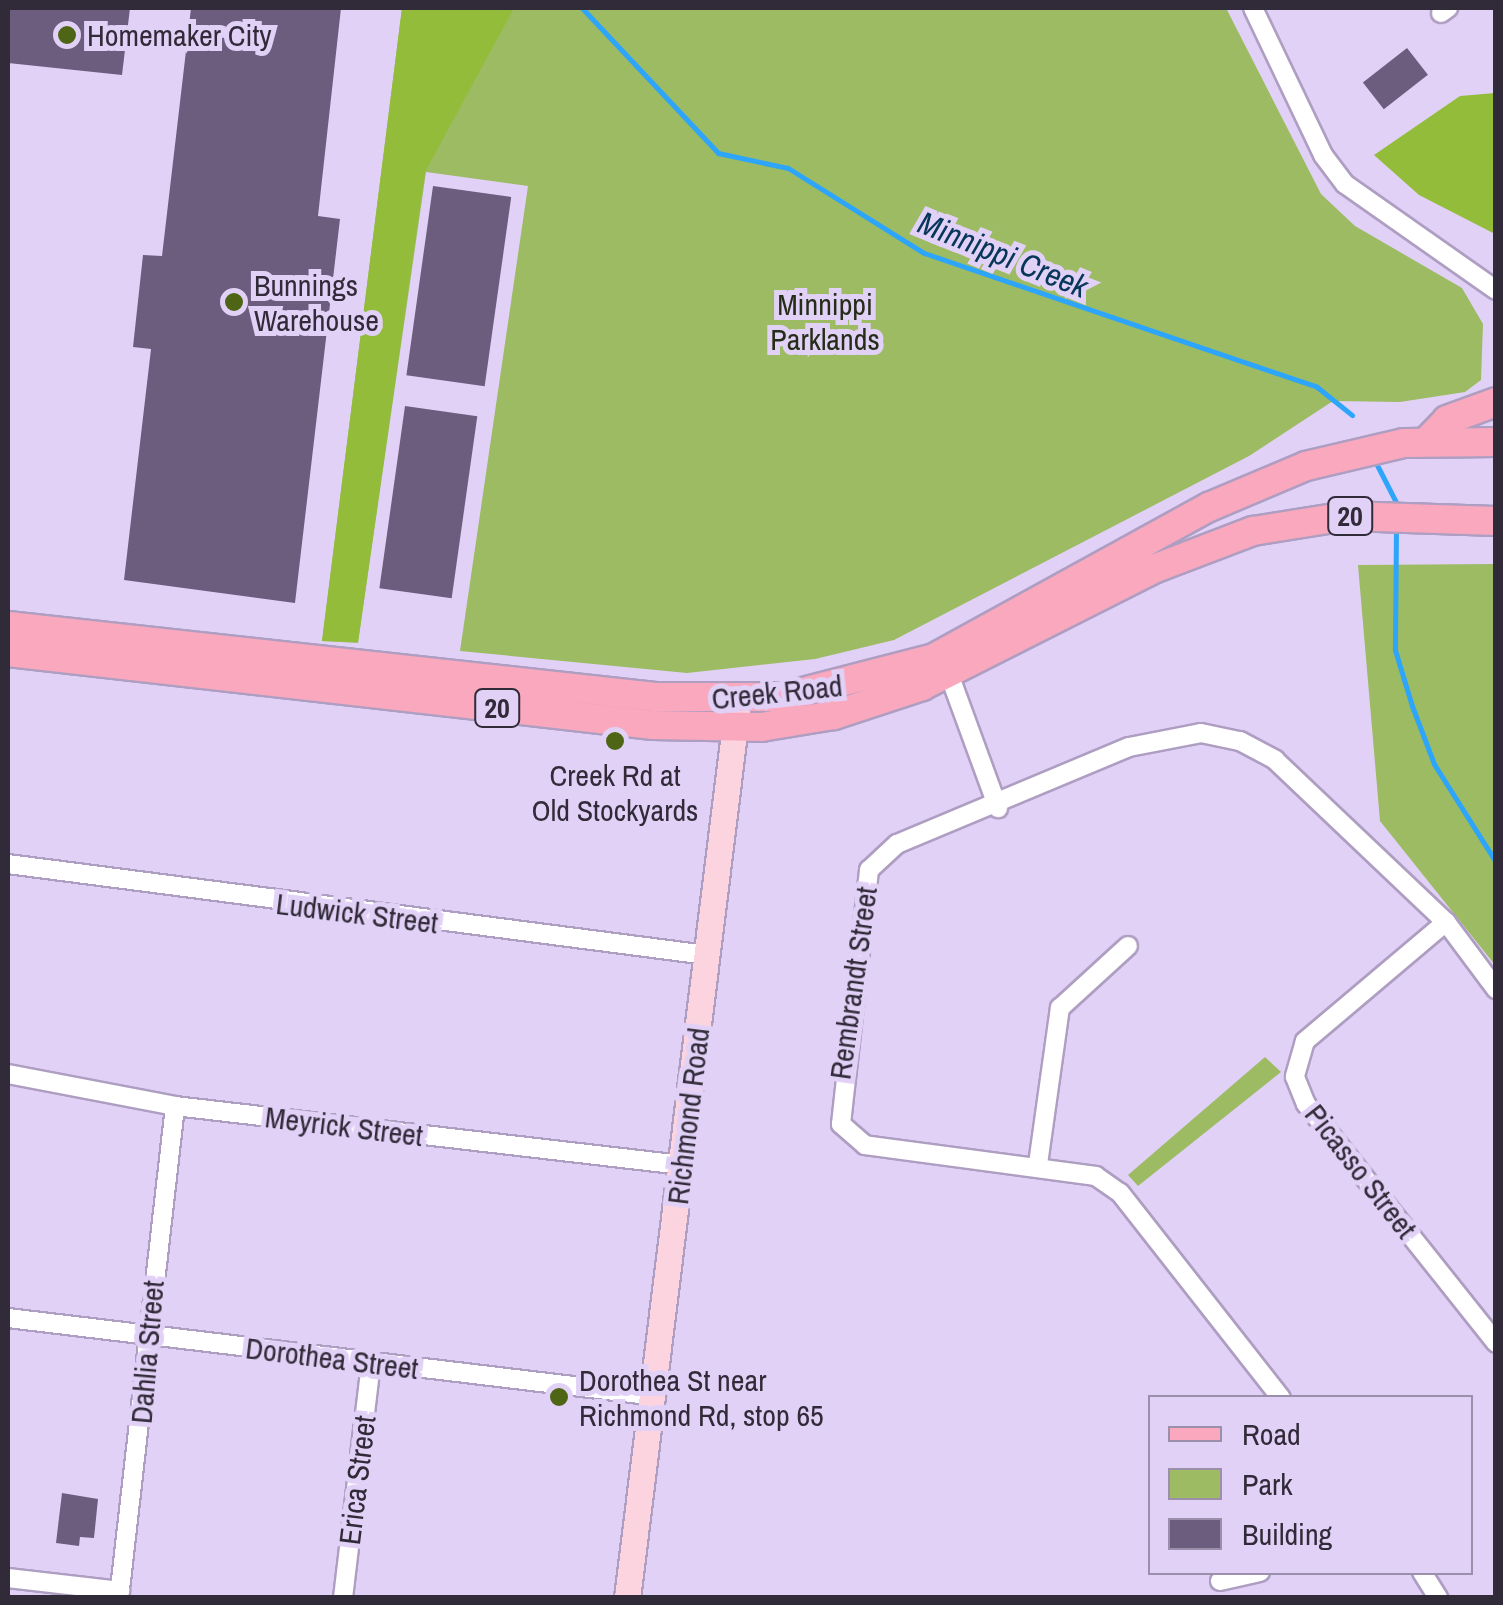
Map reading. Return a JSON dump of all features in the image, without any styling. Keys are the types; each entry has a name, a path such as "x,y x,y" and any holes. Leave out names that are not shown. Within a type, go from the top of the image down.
{"main road":[{"path":"1427,440 1447,420 1496,402"},
{"name":"Creek Road","path":"8,626 736,714 934,658 1231,496 1334,458 1427,440 1496,442"},
{"path":"1231,496 1250,513 1254,531"},
{"name":"Creek Road","path":"8,652 736,714 834,715 949,674 1156,568 1254,531 1347,516 1496,521"},
{"name":"Richmond Road","path":"627,1598 656,1396 736,714"},
{"name":"Richmond Road","path":"638,1530 640,1598"}],"street":[{"path":"1253,8 1322,154 1345,184 1496,290"},
{"path":"949,674 998,808"},
{"name":"Rembrandt Street","path":"1280,1395 1120,1193 1071,1167 865,1145 840,1124 837,1105 869,870 897,844 998,808 1170,735 1240,740 1275,760 1446,922 1496,990"},
{"name":"Ludwick Street","path":"8,864 707,955"},
{"name":"Picasso Street","path":"1446,922 1305,1041 1294,1077 1306,1104 1496,1342"},
{"path":"1038,1164 1060,1008 1128,946"},
{"name":"Meyrick Street","path":"8,1074 174,1106 682,1165"},
{"name":"Dahlia Street","path":"120,1594 174,1106"},
{"name":"Dorothea Street","path":"8,1318 656,1396"},
{"name":"Erica Street","path":"343,1598 371,1363"},
{"path":"1220,1581 1247,1575"},
{"path":"1424,1575 1438,1598"},
{"path":"8,1578 120,1594"}],"green space":[{"name":"Minnippi Parklands","path":"402,8 1226,8 1321,194 1355,226 1462,288 1483,324 1481,380 1465,392 1400,402 1333,401 1249,456 894,640 815,659 687,673 460,651 528,186 426,172 358,643 322,641"},
{"path":"402,8 514,8 425,172 358,642 322,641"},
{"path":"1496,93 1495,234 1419,195 1374,155 1460,96"},
{"path":"1496,564 1495,965 1380,821 1358,565"},
{"path":"1265,1057 1281,1072 1138,1186 1128,1175"}],"building":[{"name":"Homemaker City","path":"8,8 130,8 122,75 8,63"},
{"name":"Bunnings Warehouse","path":"191,8 341,8 318,216 340,219 295,603 124,580 151,349 133,347 143,255 162,256"},
{"path":"1407,48 1428,75 1384,109 1363,82"},
{"path":"433,186 511,197 485,386 406,375"},
{"path":"405,406 477,416 452,598 379,588"},
{"path":"62,1493 98,1499 94,1538 80,1537 79,1546 56,1543"}],"waterway":[{"name":"Minnippi Creek","path":"582,8 718,153 788,168 924,253 1317,387 1352,415"},
{"name":"Minnippi Creek","path":"1377,465 1397,504"},
{"name":"Minnippi Creek","path":"1396,527 1395,650 1434,764 1496,862"}],"place":[{"name":"Homemaker City","path":"67,35"},
{"name":"Bunnings Warehouse","path":"234,302"},
{"name":"Creek Rd at Old Stockyards","path":"615,741"},
{"name":"Dorothea St near Richmond Rd, stop 65","path":"559,1397"}]}
